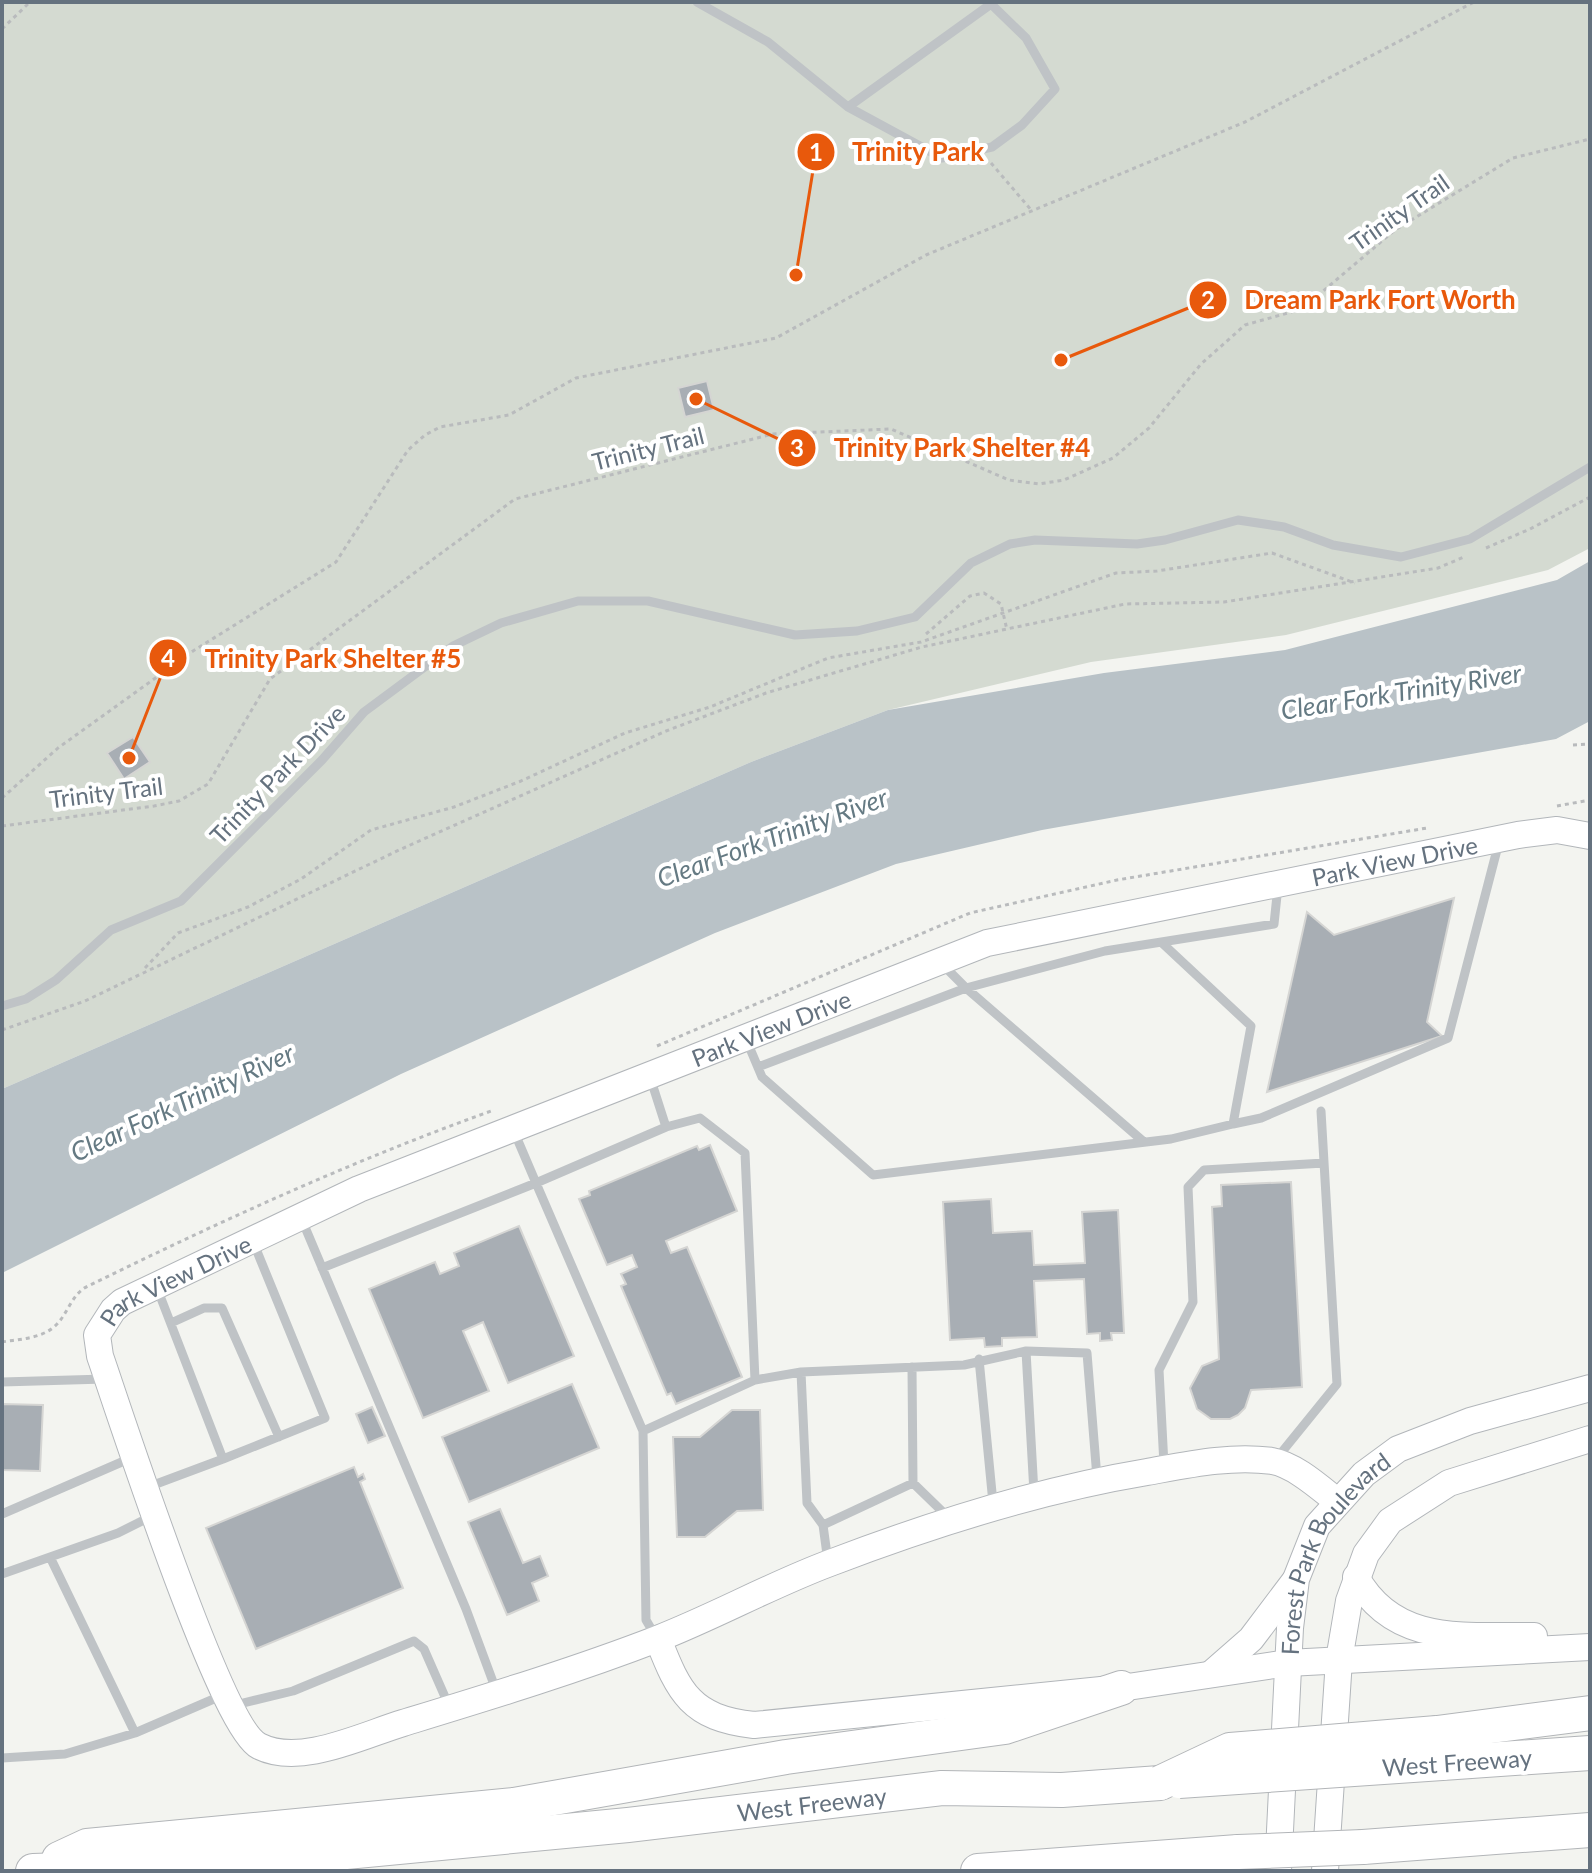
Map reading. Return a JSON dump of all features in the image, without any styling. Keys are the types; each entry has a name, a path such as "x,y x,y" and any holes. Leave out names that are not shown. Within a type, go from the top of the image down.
{"highway":[{"path":"34,1871 87,1846 514,1805 786,1757 1005,1727 1121,1688"},
{"path":"1439,1748 1590,1713"},
{"name":"West Freeway","path":"34,1871 227,1863 628,1825 942,1788 1062,1790 1160,1783 1439,1748 1590,1753"},
{"path":"978,1871 1238,1852 1479,1840 1590,1830"},
{"path":"1479,1840 1590,1853"}],"street":[{"name":"Park View Drive","path":"1338,1502 1314,1483 1275,1461 1227,1461 1098,1480 993,1508 829,1563 658,1639 497,1694 316,1749 284,1754 257,1746 242,1728 183,1597 108,1379 97,1335 113,1310 156,1285 510,1117 650,1077 987,943 1499,838 1557,830 1590,836"},
{"name":"Forest Park Boulevard","path":"1278,1871 1288,1663 1296,1579 1317,1526 1364,1474 1398,1449 1470,1421 1590,1388"},
{"name":"Forest Park Boulevard","path":"1325,1871 1339,1660 1356,1577 1376,1537 1390,1521 1425,1496 1470,1475 1590,1439"},
{"path":"1356,1577 1366,1595 1387,1616 1413,1627 1444,1633 1590,1637"},
{"path":"1211,1674 1251,1639 1296,1579"},
{"path":"658,1639 675,1684 692,1705 725,1722 754,1725 1121,1688 1288,1663 1590,1647"}],"lane":[{"path":"697,2 768,42 848,107 942,158 992,147 1022,125 1055,89 1026,38 991,4 848,107"},
{"name":"Trinity Park Drive","path":"2,1006 26,999 56,980 111,930 181,901 322,760 364,712 453,646 501,623 578,601 648,601 795,635 842,634 915,617 971,563 1010,544 1035,540 1137,544 1165,540 1238,520 1284,527 1333,545 1401,557 1470,539 1590,467"},
{"path":"746,1039 762,1077 873,1175 1144,1142 1261,1118 1448,1038 1499,838"},
{"path":"758,1067 966,988 1105,951 1274,924 1279,881"},
{"path":"1161,942 1251,1026 1233,1124"},
{"path":"938,960 966,988 1144,1142"},
{"path":"650,1077 666,1127"},
{"path":"1275,1461 1337,1384 1321,1111"},
{"path":"510,1117 643,1431 646,1620 658,1639"},
{"path":"322,1268 536,1183 666,1127 700,1118 745,1153 755,1380"},
{"path":"1164,1469 1159,1370 1193,1302 1188,1187 1204,1170 1324,1163"},
{"path":"300,1216 466,1609 497,1694"},
{"path":"146,1488 325,1418 252,1239"},
{"path":"156,1285 223,1459"},
{"path":"171,1323 204,1308 222,1308 279,1437"},
{"path":"643,1431 755,1380 801,1372 964,1365 979,1359 1026,1351 1087,1353 1098,1480"},
{"path":"1026,1351 1034,1496"},
{"path":"979,1359 993,1508"},
{"path":"912,1367 913,1483 953,1522"},
{"path":"801,1372 807,1503 823,1525 829,1563"},
{"path":"2,1382 108,1379"},
{"path":"2,1514 135,1456"},
{"path":"823,1525 913,1483"},
{"path":"2,1574 118,1533 155,1515"},
{"path":"50,1557 135,1733"},
{"path":"2,1758 65,1754 229,1700 293,1691 414,1641 424,1649 451,1709"}],"path":[{"path":"2,29 30,2"},
{"name":"Trinity Trail","path":"2,798 58,748 193,651 336,562 408,450 425,435 440,427 509,415 576,378 776,338 926,255 1245,122 1474,2"},
{"name":"Trinity Trail","path":"2,826 179,801 208,784 270,679 515,499 773,434 891,429 1009,480 1039,484 1064,480 1113,458 1149,428 1201,364 1245,325 1302,309 1395,230 1513,158 1590,139"},
{"path":"969,152 992,164 1032,211"},
{"path":"1478,551 1530,529 1590,497"},
{"path":"2,1030 85,1001 399,850 666,731 766,693 921,644 1004,611 1116,573 1157,571 1272,553 1356,583"},
{"path":"143,971 178,933 248,907 301,879 371,830 454,807 521,781 625,733 710,707 828,658 1007,630 1125,604 1224,602 1356,583 1438,568 1465,557"},
{"path":"926,634 976,594 990,595 1004,611 1007,630"},
{"path":"1573,745 1590,744"},
{"path":"1546,808 1590,800"},
{"path":"648,1050 970,913 1117,880 1437,827"},
{"path":"263,1202 404,1142 510,1117"}],"shaded area":[{"path":"2,2 1590,2 1590,548 1548,570 1286,635 1091,662 888,710 751,762 2,1089"}],"water":[{"name":"Clear Fork Trinity River","path":"1590,561 1590,721 1556,739 1042,830 896,864 715,933 401,1074 2,1273 2,1089 751,762 888,710 1104,673 1285,650 1557,580"}],"building":[{"path":"707,381 714,410 685,417 678,388"},
{"path":"133,737 150,762 124,779 107,753"},
{"path":"1454,898 1427,1022 1442,1036 1267,1092 1307,912 1334,935"},
{"path":"710,1145 737,1211 666,1241 671,1253 687,1247 742,1377 676,1404 671,1393 667,1395 621,1286 626,1284 621,1274 637,1267 632,1255 607,1265 579,1199 590,1195 589,1191 697,1146 699,1150"},
{"path":"1291,1182 1302,1387 1251,1390 1245,1408 1238,1415 1230,1419 1211,1419 1197,1409 1190,1388 1202,1366 1219,1359 1212,1207 1222,1206 1221,1185"},
{"path":"991,1199 993,1233 1032,1231 1034,1265 1085,1263 1082,1212 1118,1210 1124,1333 1111,1333 1112,1340 1100,1341 1100,1333 1087,1334 1084,1279 1034,1281 1037,1337 1002,1338 1002,1346 985,1347 984,1338 950,1340 943,1202"},
{"path":"519,1226 574,1356 508,1383 483,1322 463,1331 489,1391 423,1418 369,1289 435,1262 440,1274 459,1266 454,1253"},
{"path":"572,1384 599,1448 469,1502 442,1437"},
{"path":"2,1404 43,1405 40,1471 2,1470"},
{"path":"372,1407 385,1436 368,1443 356,1414"},
{"path":"732,1410 760,1410 763,1510 737,1511 705,1537 677,1537 673,1437 700,1437"},
{"path":"354,1467 358,1477 363,1474 365,1479 360,1482 403,1588 256,1649 206,1528"},
{"path":"500,1509 523,1563 540,1556 548,1576 532,1583 539,1601 507,1615 468,1522"}],"place":[{"name":"Trinity Park","path":"796,275"},
{"name":"Dream Park Fort Worth","path":"1061,360"},
{"name":"Trinity Park Shelter #4","path":"696,399"},
{"name":"Trinity Park Shelter #5","path":"129,758"}]}
